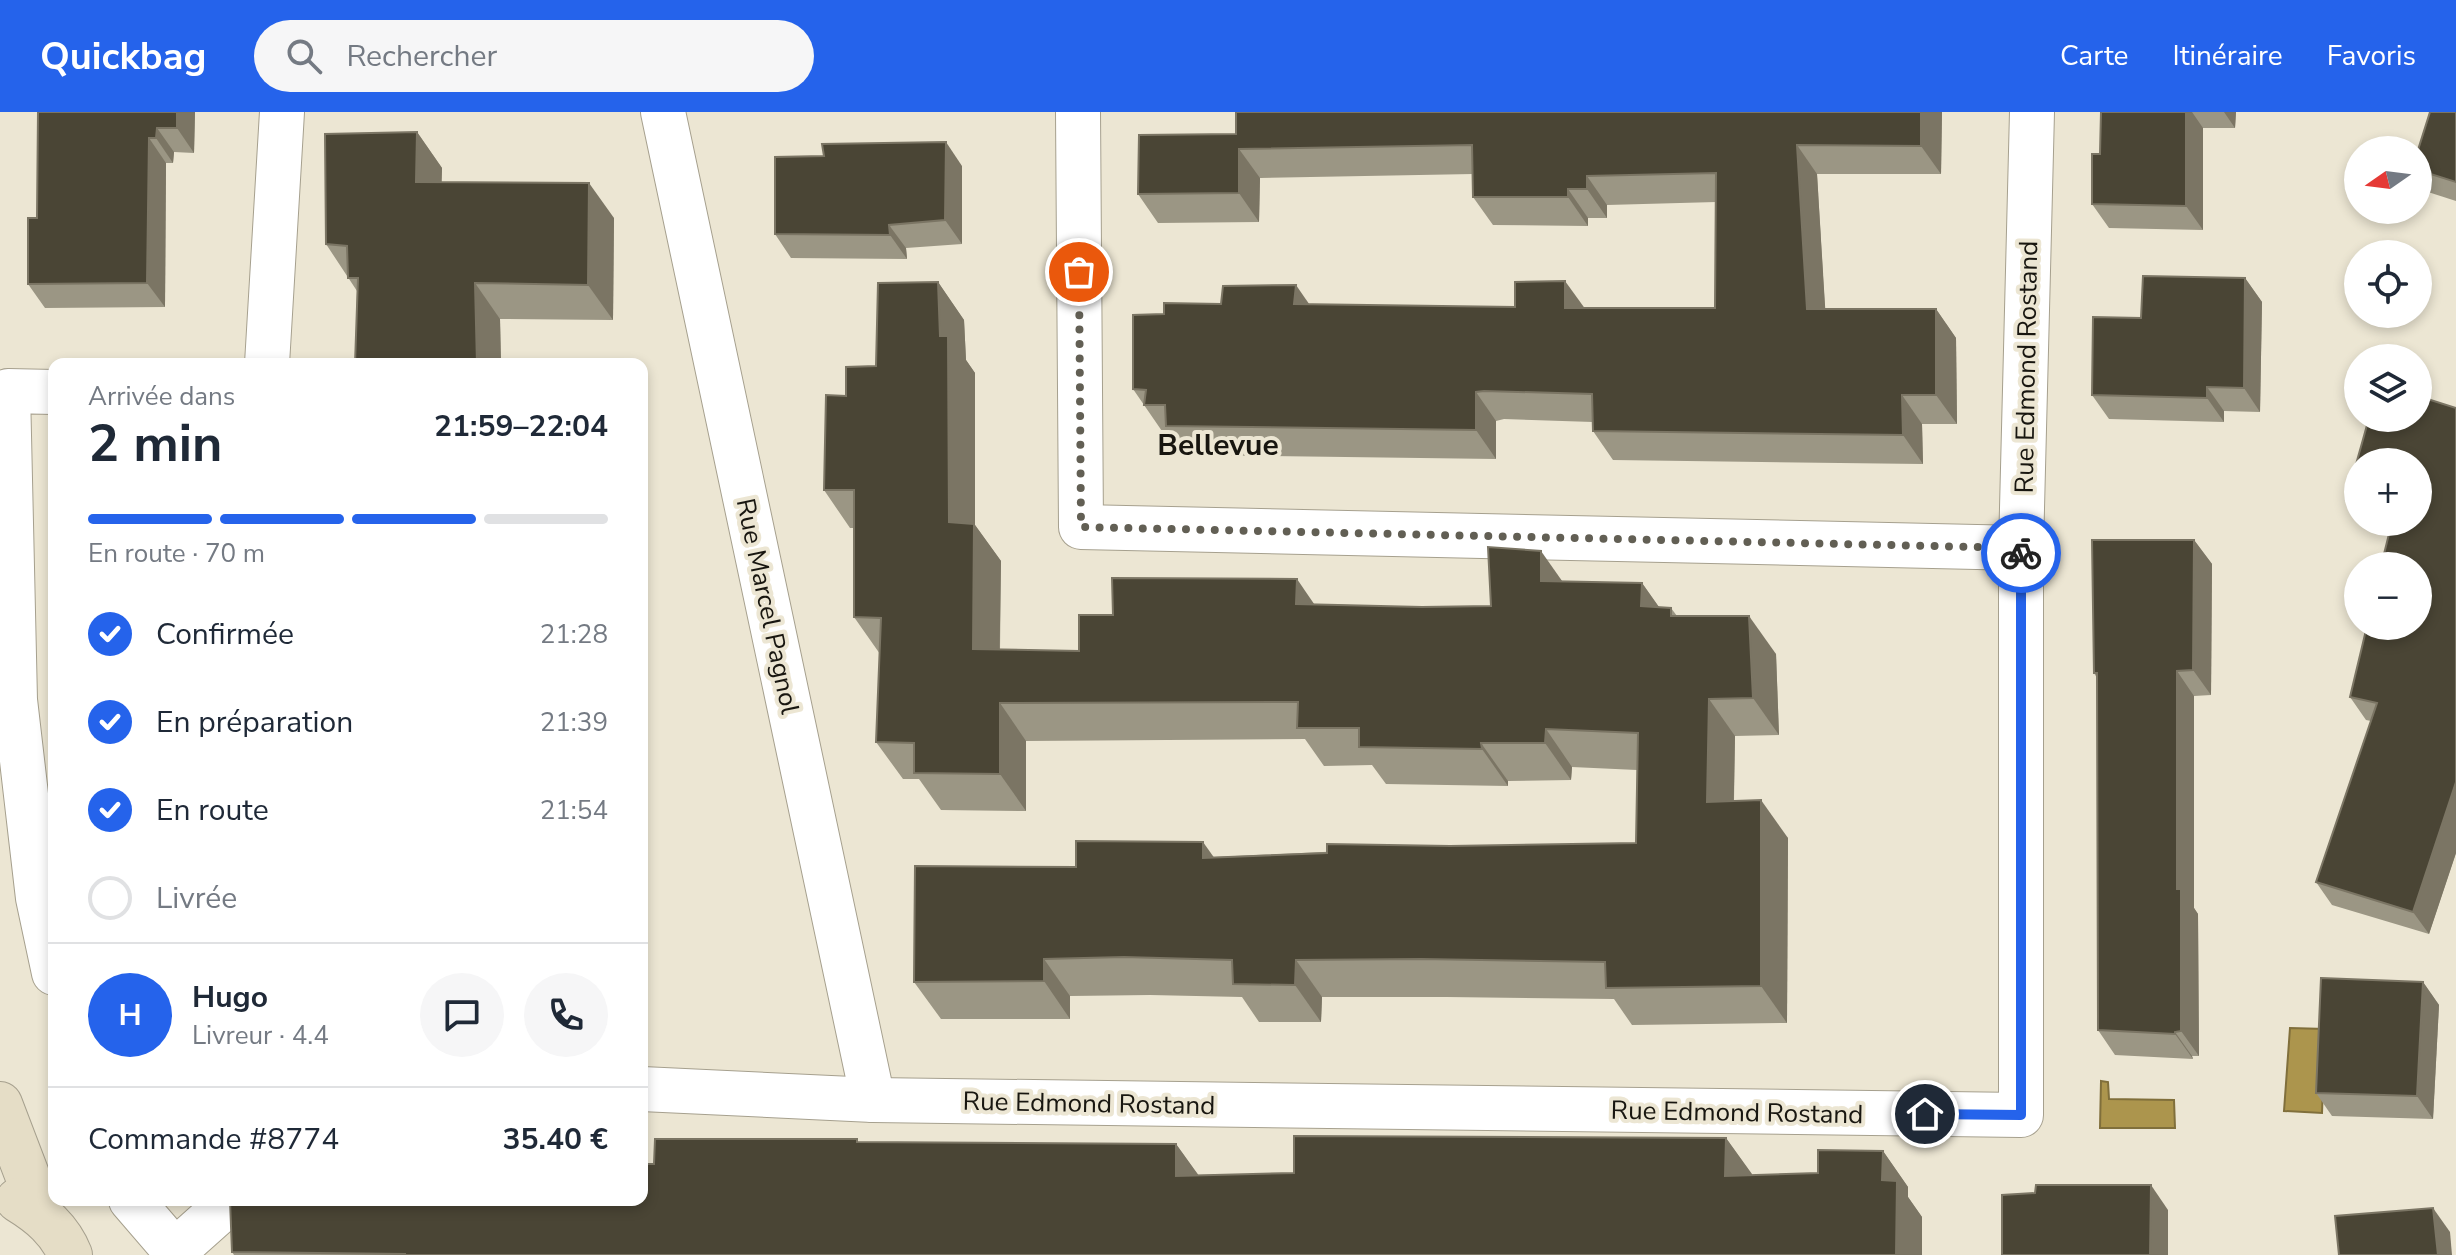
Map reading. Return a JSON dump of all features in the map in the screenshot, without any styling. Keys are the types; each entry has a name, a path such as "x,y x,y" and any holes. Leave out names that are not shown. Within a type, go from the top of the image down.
{"street":[{"path":"267,358 282,112"},
{"name":"Rue Marcel Pagnol","path":"663,112 873,1100"},
{"path":"1078,112 1081,527 2021,548"},
{"name":"Rue Edmond Rostand","path":"648,1089 873,1100 2021,1115 2021,548 2032,112"},
{"path":"48,392 8,391 15,700 38,898 48,945"},
{"path":"0,1104 42,1214 66,1244 70,1255"},
{"path":"0,1191 42,1214"},
{"path":"136,1206 175,1251 225,1206"}],"shaded area":[{"path":"2290,1028 2325,1029 2322,1113 2284,1111"},
{"path":"2101,1081 2108,1082 2109,1099 2174,1100 2175,1128 2100,1128"}],"building":[{"path":"38,112 177,112 177,128 157,128 156,138 149,138 147,283 28,284 28,218 37,218"},
{"path":"1236,112 1921,112 1921,146 1797,145 1807,309 1936,309 1936,395 1902,395 1903,435 1593,431 1592,394 1484,391 1476,392 1476,430 1166,426 1165,405 1144,405 1146,390 1133,389 1133,315 1164,314 1164,303 1221,304 1223,286 1296,285 1294,304 1515,307 1515,282 1565,281 1565,308 1715,308 1716,173 1587,176 1587,189 1568,189 1568,197 1473,197 1472,145 1239,149 1239,193 1138,194 1139,135 1236,134"},
{"path":"2101,112 2186,112 2186,206 2092,204 2092,154 2100,154"},
{"path":"2430,112 2456,112 2456,182 2432,174 2432,136 2422,136"},
{"path":"417,132 416,182 589,183 588,285 475,283 477,358 355,358 358,278 348,278 347,246 326,244 325,134"},
{"path":"946,142 945,220 889,225 890,235 775,234 775,157 824,156 822,144"},
{"path":"2143,276 2245,278 2244,388 2207,387 2207,398 2092,395 2093,317 2141,318"},
{"path":"938,282 940,336 948,336 949,522 974,524 973,649 1079,651 1079,615 1113,615 1112,578 1297,579 1296,604 1491,606 1488,547 1541,551 1541,581 1642,583 1641,606 1671,608 1671,616 1749,616 1753,698 1709,699 1707,802 1761,800 1761,986 1606,988 1605,962 1421,959 1296,960 1295,985 1233,984 1232,960 1124,957 1044,959 1044,981 914,982 915,866 1076,867 1076,841 1203,842 1203,858 1327,853 1327,844 1636,843 1638,733 1546,729 1545,743 1481,743 1482,749 1359,747 1359,728 1297,728 1298,702 1000,703 1000,774 914,773 914,743 876,742 881,618 854,617 854,490 824,490 826,395 846,396 846,367 876,366 878,283"},
{"path":"2432,400 2456,408 2456,782 2413,912 2316,882 2377,703 2350,697 2364,640 2432,640 2432,552 2384,552 2388,536 2432,536 2432,448 2361,448 2365,432 2432,432"},
{"path":"2092,540 2194,540 2193,670 2177,671 2177,889 2181,889 2181,1031 2175,1034 2098,1030 2097,673 2094,673"},
{"path":"2321,978 2423,982 2417,1096 2316,1093"},
{"path":"1294,1136 1726,1138 1725,1176 1818,1173 1818,1150 1883,1151 1882,1180 1897,1181 1896,1255 405,1255 232,1252 230,1206 648,1206 648,1164 654,1164 655,1139 1176,1144 1176,1176 1294,1173"},
{"path":"2036,1185 2151,1185 2150,1255 2002,1255 2002,1195 2035,1193"},
{"path":"2433,1208 2438,1255 2339,1255 2335,1216"}],"way so far":[{"path":"1079,272 1081,527 2021,548 2021,553"}],"district":[{"name":"Bellevue","path":"1218,445"}],"route":[{"path":"1925,1114 2021,1115 2021,553"}]}
